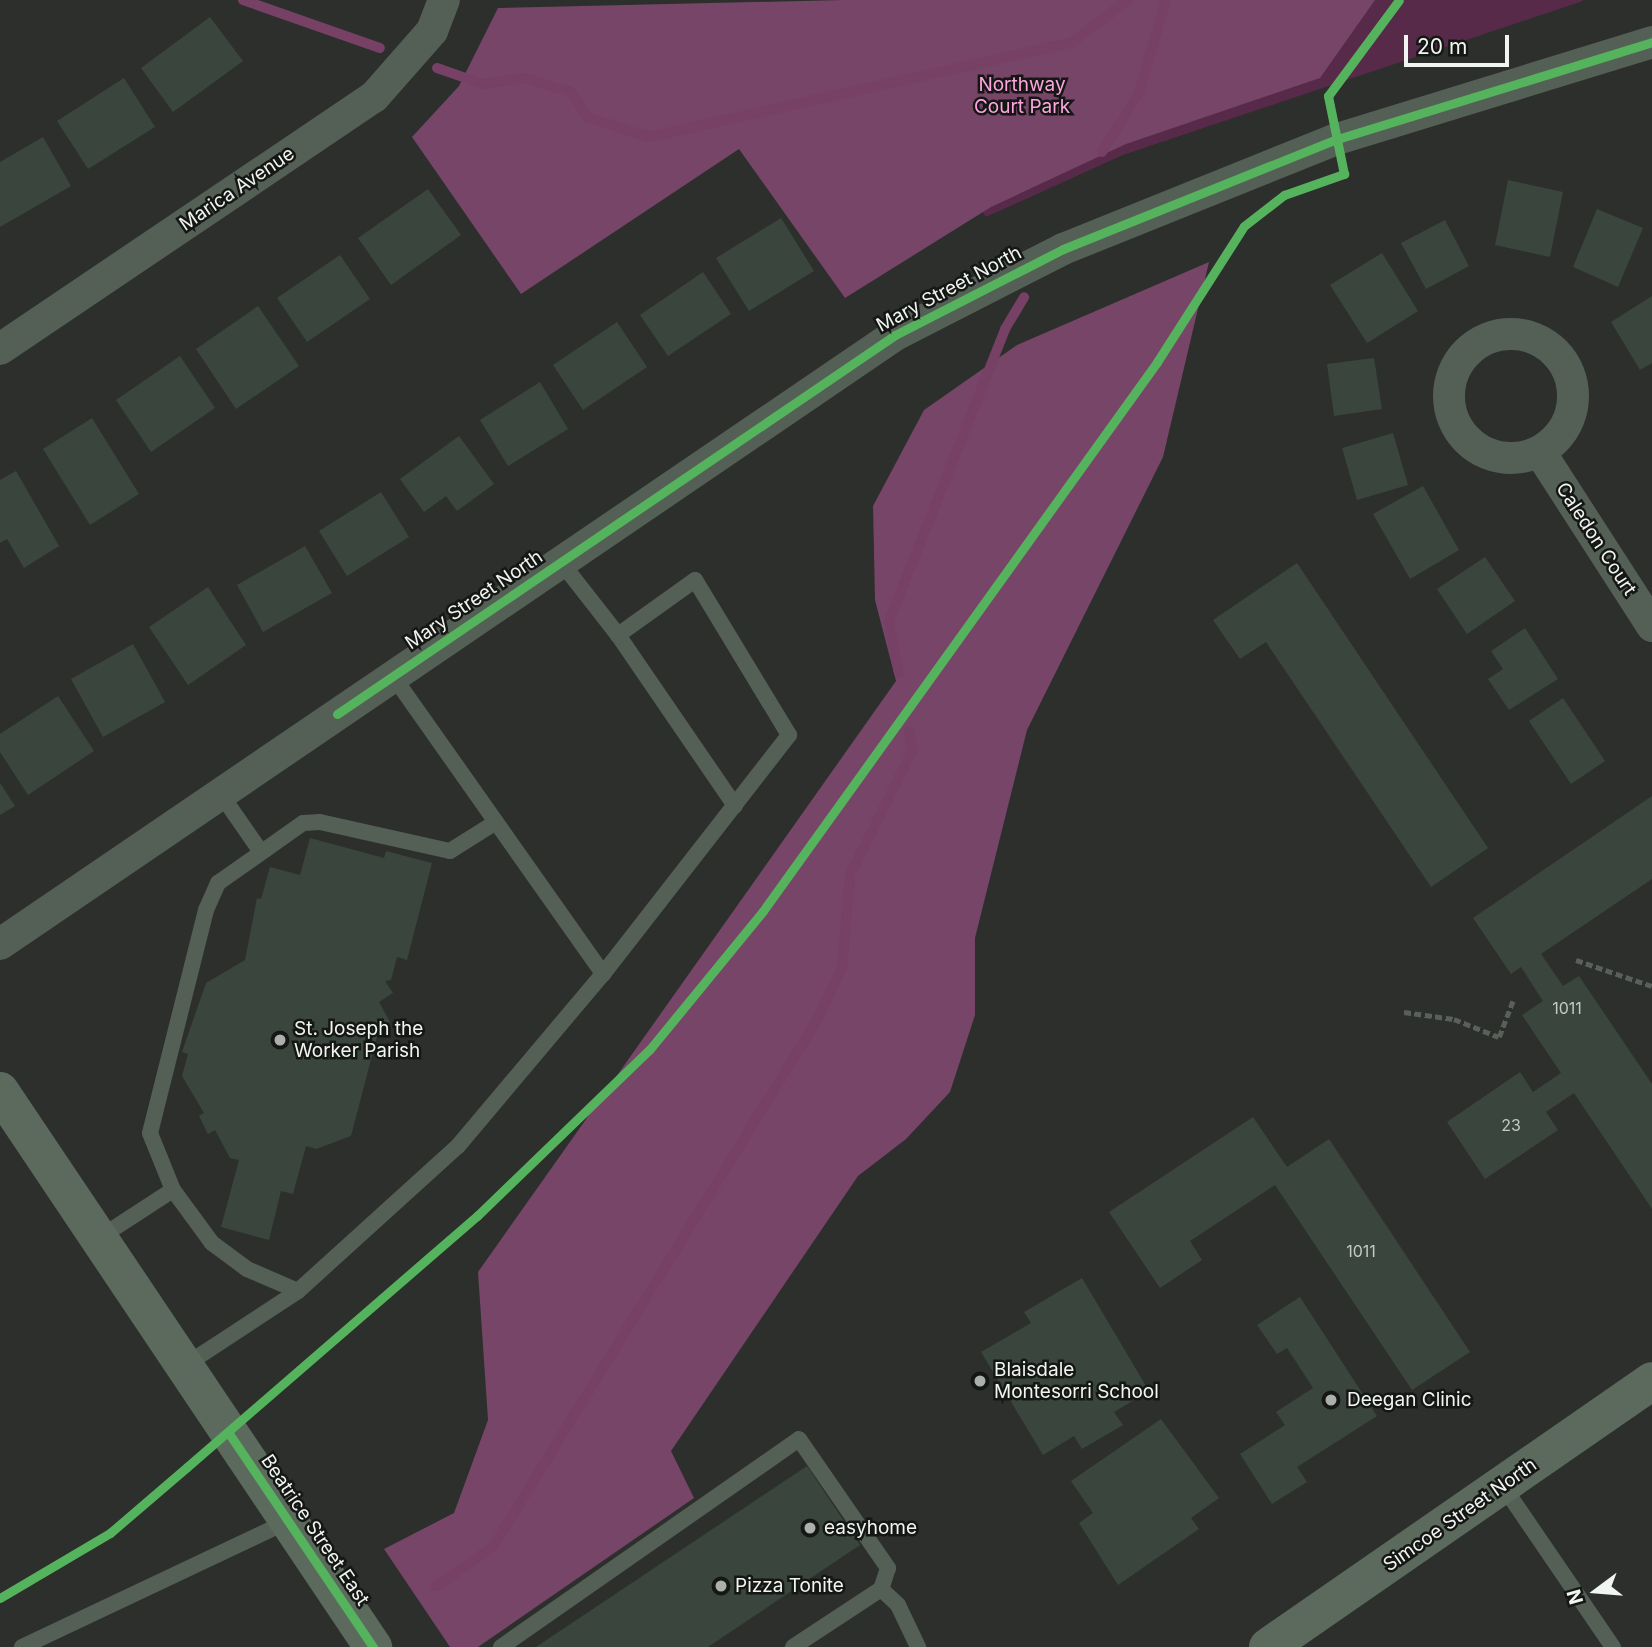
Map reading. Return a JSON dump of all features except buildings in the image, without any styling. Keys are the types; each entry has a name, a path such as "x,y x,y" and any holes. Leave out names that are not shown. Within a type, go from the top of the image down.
{"street":[{"name":"Marica Avenue","path":"0,349 374,97 432,31 444,0"},
{"name":"Mary Street North","path":"0,944 872,349 1063,249 1334,140 1652,42"},
{"name":"Caledon Court","path":"1540,452 1652,626"},
{"name":"Beatrice Street East","path":"0,1090 373,1647"},
{"name":"Simcoe Street North","path":"1268,1647 1652,1381"}],"lane":[{"path":"561,562 618,635 735,806"},
{"path":"184,1366 298,1291 458,1146 603,974 789,735 695,580 618,635"},
{"path":"393,676 603,974"},
{"path":"220,793 261,852"},
{"path":"298,1291 247,1269 212,1243 173,1190 150,1133 206,910 218,883 303,823 320,822 450,851 496,822"},
{"path":"98,1238 173,1190"},
{"path":"501,1647 799,1439 888,1567 881,1589 793,1647"},
{"path":"1503,1486 1613,1647"},
{"name":"Beatrice Street East","path":"22,1647 288,1521"},
{"path":"881,1589 898,1605 918,1647"}],"path":[{"path":"1576,960 1652,986"},
{"path":"1404,1012 1454,1019 1499,1037 1513,1000"}],"green space":[{"name":"Northway Court Park","path":"843,0 1583,1 1123,155 986,217"},
{"path":"843,0 1375,0 1320,78 1126,144 991,207 845,298 739,149 521,294 412,137 459,86 498,8"},
{"path":"1209,262 1163,457 1027,730 975,938 975,1015 950,1092 906,1139 858,1176 671,1451 694,1498 478,1647 450,1647 384,1549 454,1513 488,1420 478,1272 896,681 875,600 873,506 924,410 1017,345"}],"waterway":[{"path":"243,0 380,48"},
{"path":"437,68 483,84 524,78 571,92 587,117 649,137 1071,43 1128,0"},
{"path":"1102,152 1139,93 1166,0"},
{"path":"899,673 889,621 1005,329 1024,297"},
{"path":"436,1586 493,1547 817,1020 842,968 850,875 913,750 909,731"}],"cycle path":[{"path":"0,1598 110,1533 477,1216 650,1049 763,911 1157,362 1244,226 1284,195 1344,174 1328,96 1399,0"},
{"path":"337,714 895,335 1063,249 1334,140 1652,42"},
{"path":"228,1432 373,1647"}],"place":[{"name":"St. Joseph the Worker Parish","path":"280,1040"},
{"name":"Blaisdale Montesorri School","path":"980,1381"},
{"name":"Deegan Clinic","path":"1331,1400"},
{"name":"easyhome","path":"810,1528"},
{"name":"Pizza Tonite","path":"721,1586"}]}
